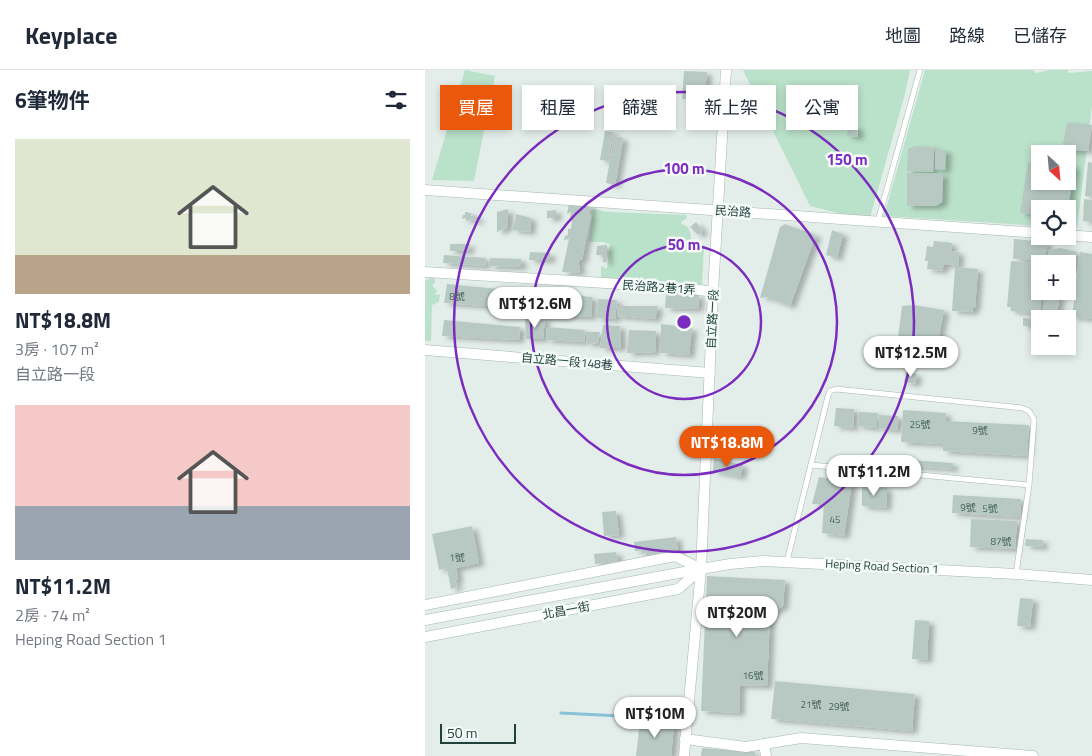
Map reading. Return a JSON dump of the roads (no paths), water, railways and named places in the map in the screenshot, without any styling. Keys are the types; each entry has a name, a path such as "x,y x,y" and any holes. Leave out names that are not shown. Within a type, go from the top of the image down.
{"street":[{"name":"自立路一段","path":"684,756 701,569 713,292 727,70"},
{"name":"民治路","path":"425,190 1031,232"},
{"path":"1076,236 1092,237"},
{"name":"民治路2巷1弄","path":"425,272 686,288 713,292"},
{"name":"自立路一段148巷","path":"425,350 709,373"},
{"path":"425,605 675,556 701,569"},
{"name":"Heping Road Section 1","path":"425,620 701,569 763,561 1016,574 1092,580"},
{"name":"北昌一街","path":"425,637 678,589 701,569"},
{"path":"685,739 746,746 801,738 1033,756"},
{"path":"764,744 766,756"}],"lane":[{"path":"878,221 920,70"},
{"path":"787,561 830,391 836,389 1022,408 1029,411 1034,419 1029,486 1016,574"},
{"path":"811,465 1029,486"}],"waterway":[{"path":"561,713 640,717"}]}
